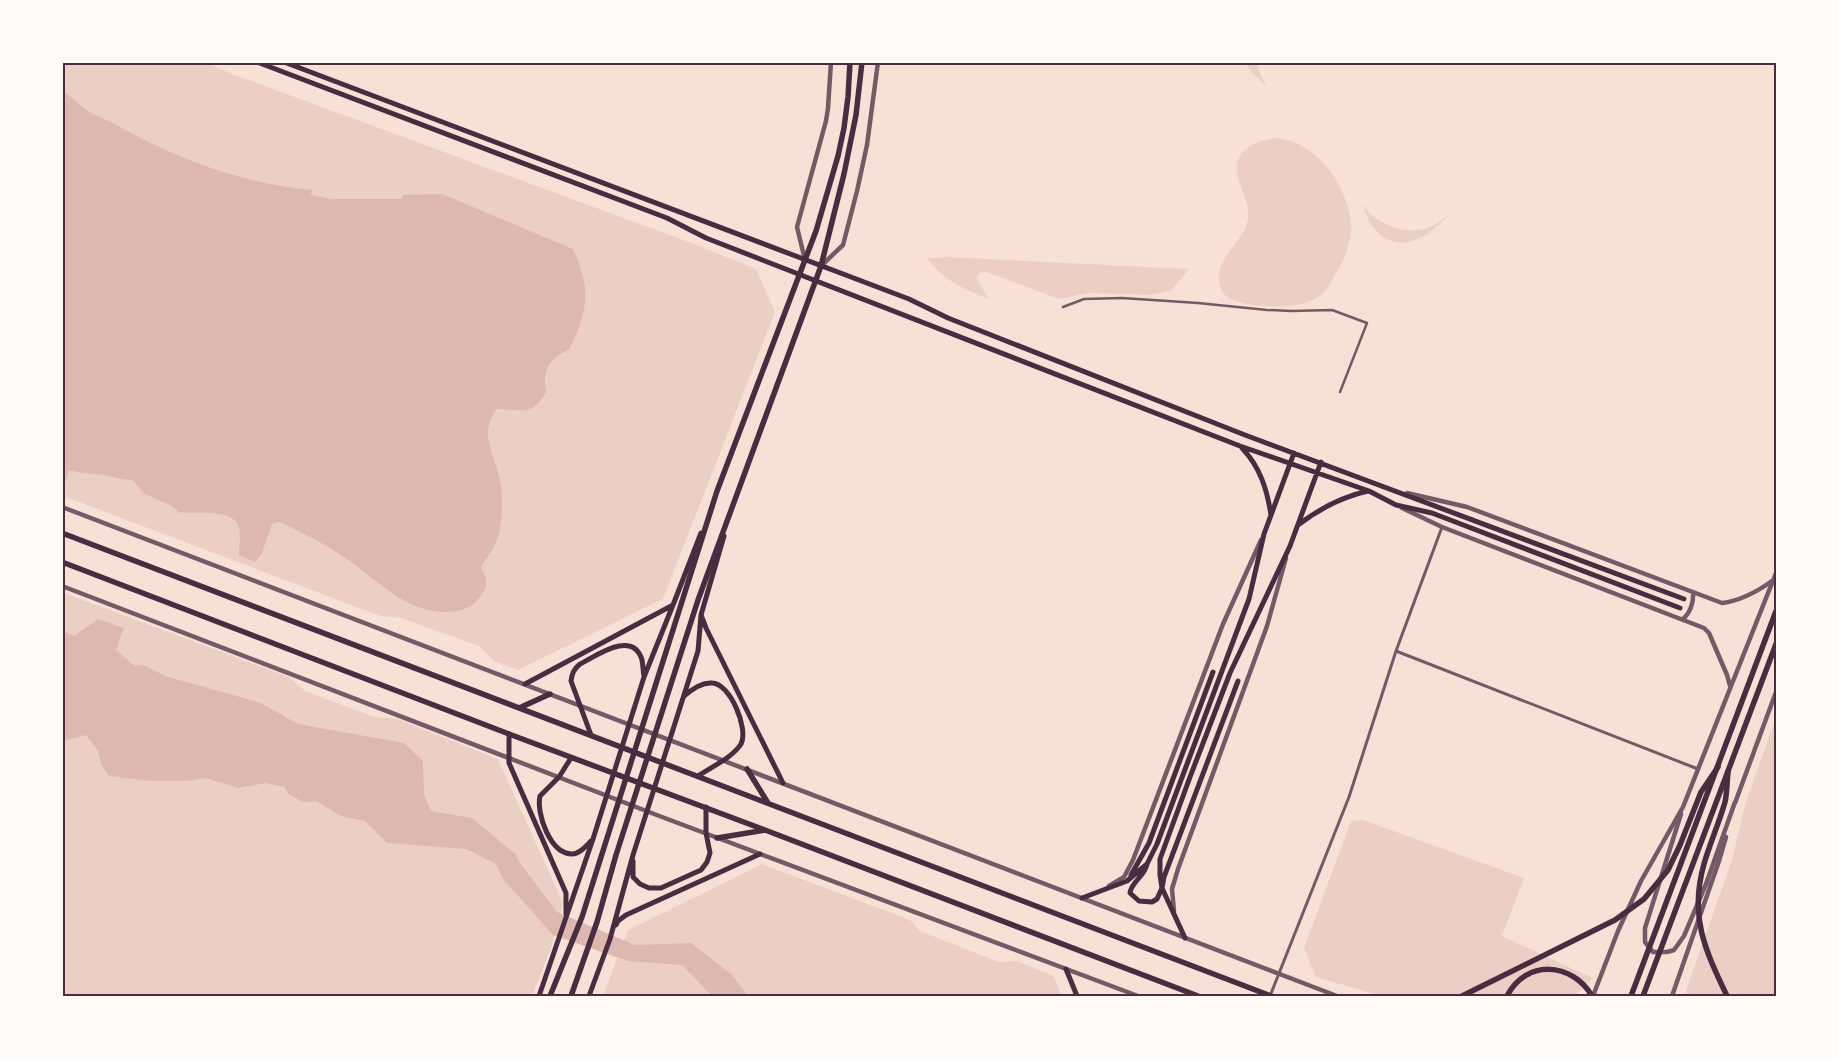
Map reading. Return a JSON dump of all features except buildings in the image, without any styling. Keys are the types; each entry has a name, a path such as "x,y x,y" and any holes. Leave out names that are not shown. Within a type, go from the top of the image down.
{"main road":[{"path":"257,62 667,218 706,238 1240,446 1369,490 1396,505 1432,513 1680,608"},
{"path":"284,62 909,299 957,321 1245,435 1684,599"},
{"path":"540,996 644,677 816,231 838,156 848,97 850,62"},
{"path":"571,996 597,922 616,855 698,600 821,266 852,137 861,83 862,62"},
{"path":"1240,446 1253,459 1267,492 1271,515"},
{"path":"1238,681 1164,878 1162,888 1157,899 1152,902 1139,901 1130,893 1131,888 1146,872 1147,864 1160,835 1249,599 1264,534 1294,453"},
{"path":"1185,938 1162,888 1160,859 1230,673 1290,546 1321,462"},
{"path":"1297,525 1319,510 1352,494 1369,490"},
{"path":"550,996 582,917 717,491"},
{"path":"610,939 633,855 698,651 701,615 732,508"},
{"path":"62,533 1271,996"},
{"path":"64,562 571,758 706,807 1198,996"},
{"path":"525,684 673,605"},
{"path":"1631,996 1776,611"},
{"path":"701,615 783,784"},
{"path":"1726,996 1705,950 1698,911 1699,892 1728,772 1776,644"},
{"path":"591,735 571,681 575,668 616,646 631,647 641,659 644,677"},
{"path":"1126,881 1140,861 1149,843 1213,672"},
{"path":"684,696 694,688 712,683 720,686 729,696 743,723 742,742 736,751 698,776"},
{"path":"519,708 550,694"},
{"path":"509,734 509,763 566,893 565,924"},
{"path":"571,758 559,777 544,791 539,800 539,811 549,837 555,846 563,852 572,854 581,851 593,838"},
{"path":"1462,996 1615,920 1644,900 1668,870 1701,792 1718,767"},
{"path":"747,769 768,803"},
{"path":"1643,996 1722,799"},
{"path":"633,855 634,877 640,884 650,888 661,888 701,870 707,862 710,853 706,833 706,807"},
{"path":"718,838 765,830"},
{"path":"589,996 618,921 626,914 760,854"},
{"path":"1082,898 1126,881 1147,864"},
{"path":"1066,969 1077,996"},
{"path":"1507,996 1521,977 1539,970 1559,970 1574,977 1587,987 1593,996"}],"street":[{"path":"805,260 797,227 826,121 831,62"},
{"path":"821,266 843,244 867,145 878,62"},
{"path":"1063,307 1084,299 1122,298 1275,310 1332,310 1367,323 1340,392"},
{"path":"1398,491 1467,507 1722,603 1743,598 1773,580"},
{"path":"1396,505 1442,527 1704,628 1709,633 1727,675 1730,687"},
{"path":"62,507 1337,996"},
{"path":"1271,996 1278,974 1349,797 1396,651 1442,527"},
{"path":"1107,888 1124,877 1133,860 1223,624 1264,534"},
{"path":"1174,912 1172,889 1178,869 1264,635 1290,546"},
{"path":"1593,996 1618,931 1641,881 1683,806 1699,770 1776,573"},
{"path":"62,586 662,817 1138,996"},
{"path":"1683,619 1688,615 1691,607 1694,598 1693,592"},
{"path":"1396,651 1699,770"},
{"path":"1683,806 1645,928 1645,942 1652,952 1674,950 1684,936 1706,884 1776,692"},
{"path":"1672,996 1719,861 1735,802"},
{"path":"1588,996 1598,983"}],"shaded area":[{"path":"62,63 207,63 232,74 689,242 756,269 775,312 663,599 518,670 494,661 479,646 401,618 380,616 63,496"},
{"path":"1245,63 1257,63 1267,87 1252,73"},
{"path":"66,93 93,114 159,147 233,175 285,187 312,190 311,195 332,199 401,199 403,195 442,194 573,249 584,279 585,306 572,344 569,349 554,359 548,367 545,376 546,392 536,405 525,410 497,409 488,428 490,447 501,486 502,514 497,540 481,567 486,578 486,587 472,605 455,611 437,612 411,604 388,590 336,552 280,522 272,524 262,553 255,562 239,555 239,528 236,521 230,517 213,513 178,512 174,507 145,494 132,480 69,470 63,489 62,97"},
{"path":"1276,138 1291,141 1304,148 1317,157 1328,169 1344,197 1351,227 1345,255 1324,292 1314,300 1305,303 1275,307 1247,304 1233,300 1220,288 1219,274 1226,257 1241,236 1248,219 1247,203 1237,172 1240,156 1247,148 1261,141"},
{"path":"1456,205 1449,215 1429,233 1407,242 1395,242 1384,237 1371,225 1363,206 1380,221 1390,226 1412,230 1433,225 1445,217"},
{"path":"948,257 1189,269 1171,291 1148,295 1089,293 1059,299 984,271 979,273 976,278 989,299 954,283 940,273 927,258"},
{"path":"62,592 289,677 305,691 374,717 397,719 498,759 563,903 551,948 532,996 63,996"},
{"path":"98,619 124,628 116,650 135,666 144,665 165,676 261,703 298,724 404,743 423,761 424,795 431,811 472,818 515,854 557,912 635,945 691,943 732,975 748,996 712,996 682,965 628,961 553,935 503,879 496,864 466,849 387,843 365,821 341,816 316,801 303,802 288,794 285,787 266,783 238,788 205,778 188,781 149,781 109,776 101,764 98,751 86,735 63,741 63,631 74,636"},
{"path":"1776,717 1776,996 1684,996 1732,860 1745,805"},
{"path":"1363,820 1524,878 1502,936 1593,978 1575,996 1381,996 1316,977 1304,948 1351,821"},
{"path":"762,864 910,920 920,931 998,962 1017,961 1053,976 1062,996 603,996 628,930"}]}
